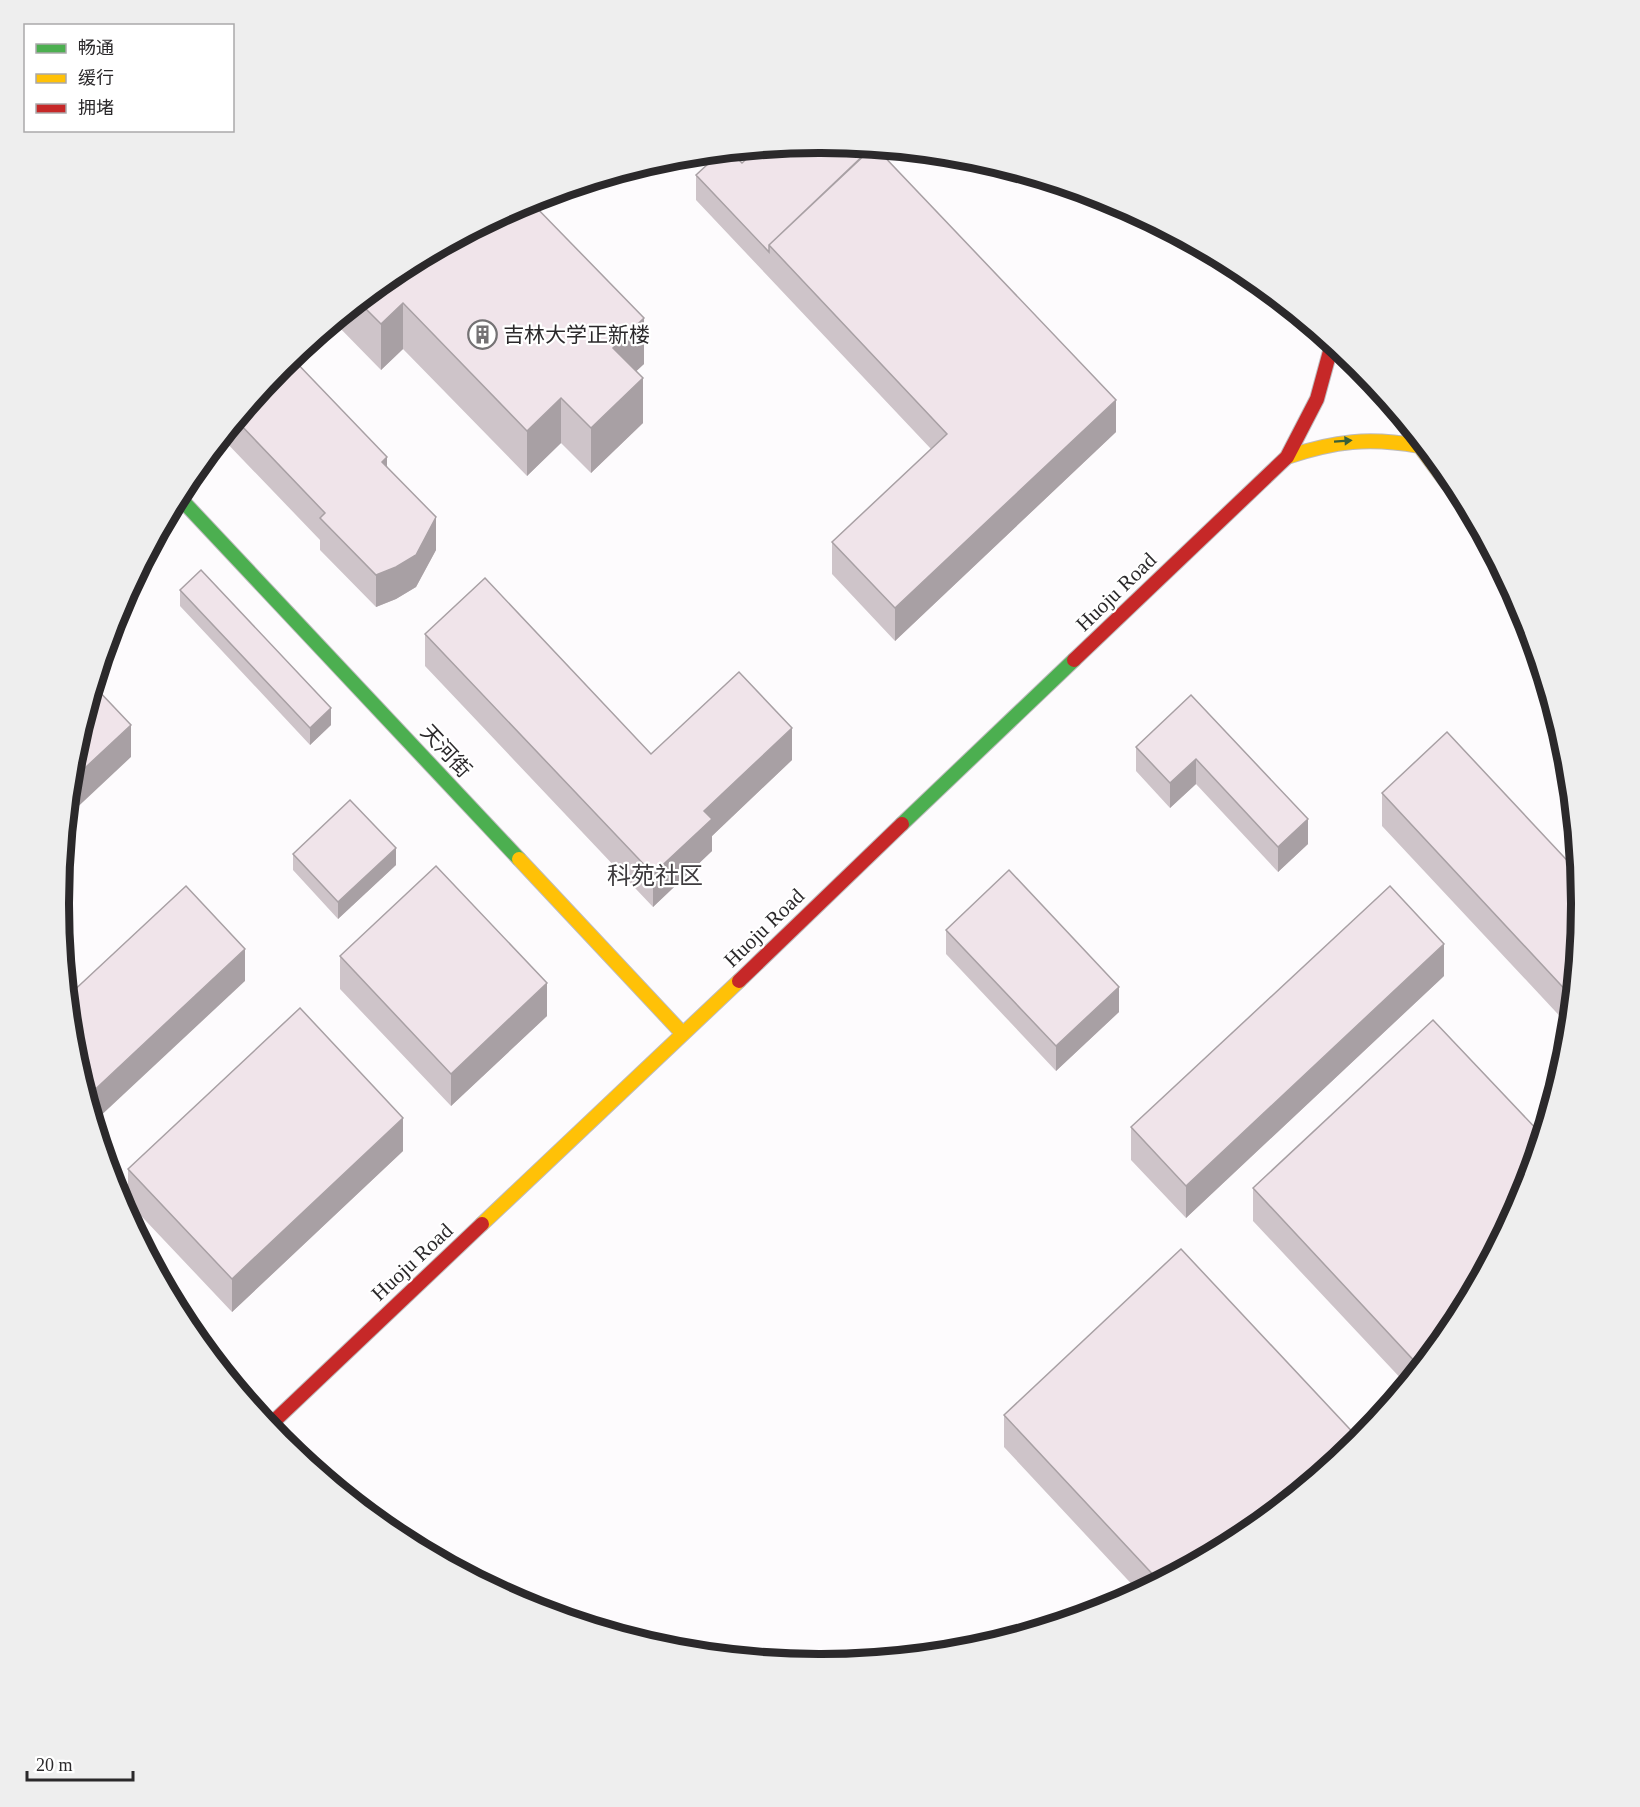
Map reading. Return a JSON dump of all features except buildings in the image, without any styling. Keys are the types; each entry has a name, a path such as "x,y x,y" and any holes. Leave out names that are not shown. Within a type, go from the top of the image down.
{"street":[{"path":"1287,457 1317,399 1330,352"},
{"path":"1287,457 1333,441 1381,438 1415,445"},
{"name":"Huoju Road","path":"275,1420 683,1034 1287,457"},
{"name":"天河街","path":"185,504 683,1034"}],"traffic: fast":[{"path":"185,504 519,859"},
{"path":"902,824 1074,660"}],"traffic: slow":[{"path":"1287,457 1321,447 1352,442 1368,441 1416,445"},
{"path":"519,859 683,1034"},
{"path":"482,1224 739,981"}],"traffic: jam":[{"path":"1074,660 1287,457 1317,399 1330,352"},
{"path":"739,981 902,824"},
{"path":"275,1420 482,1224"}],"place":[{"name":"吉林大学正新楼","path":"482,335"}],"district":[{"name":"科苑社区","path":"655,876"}]}
